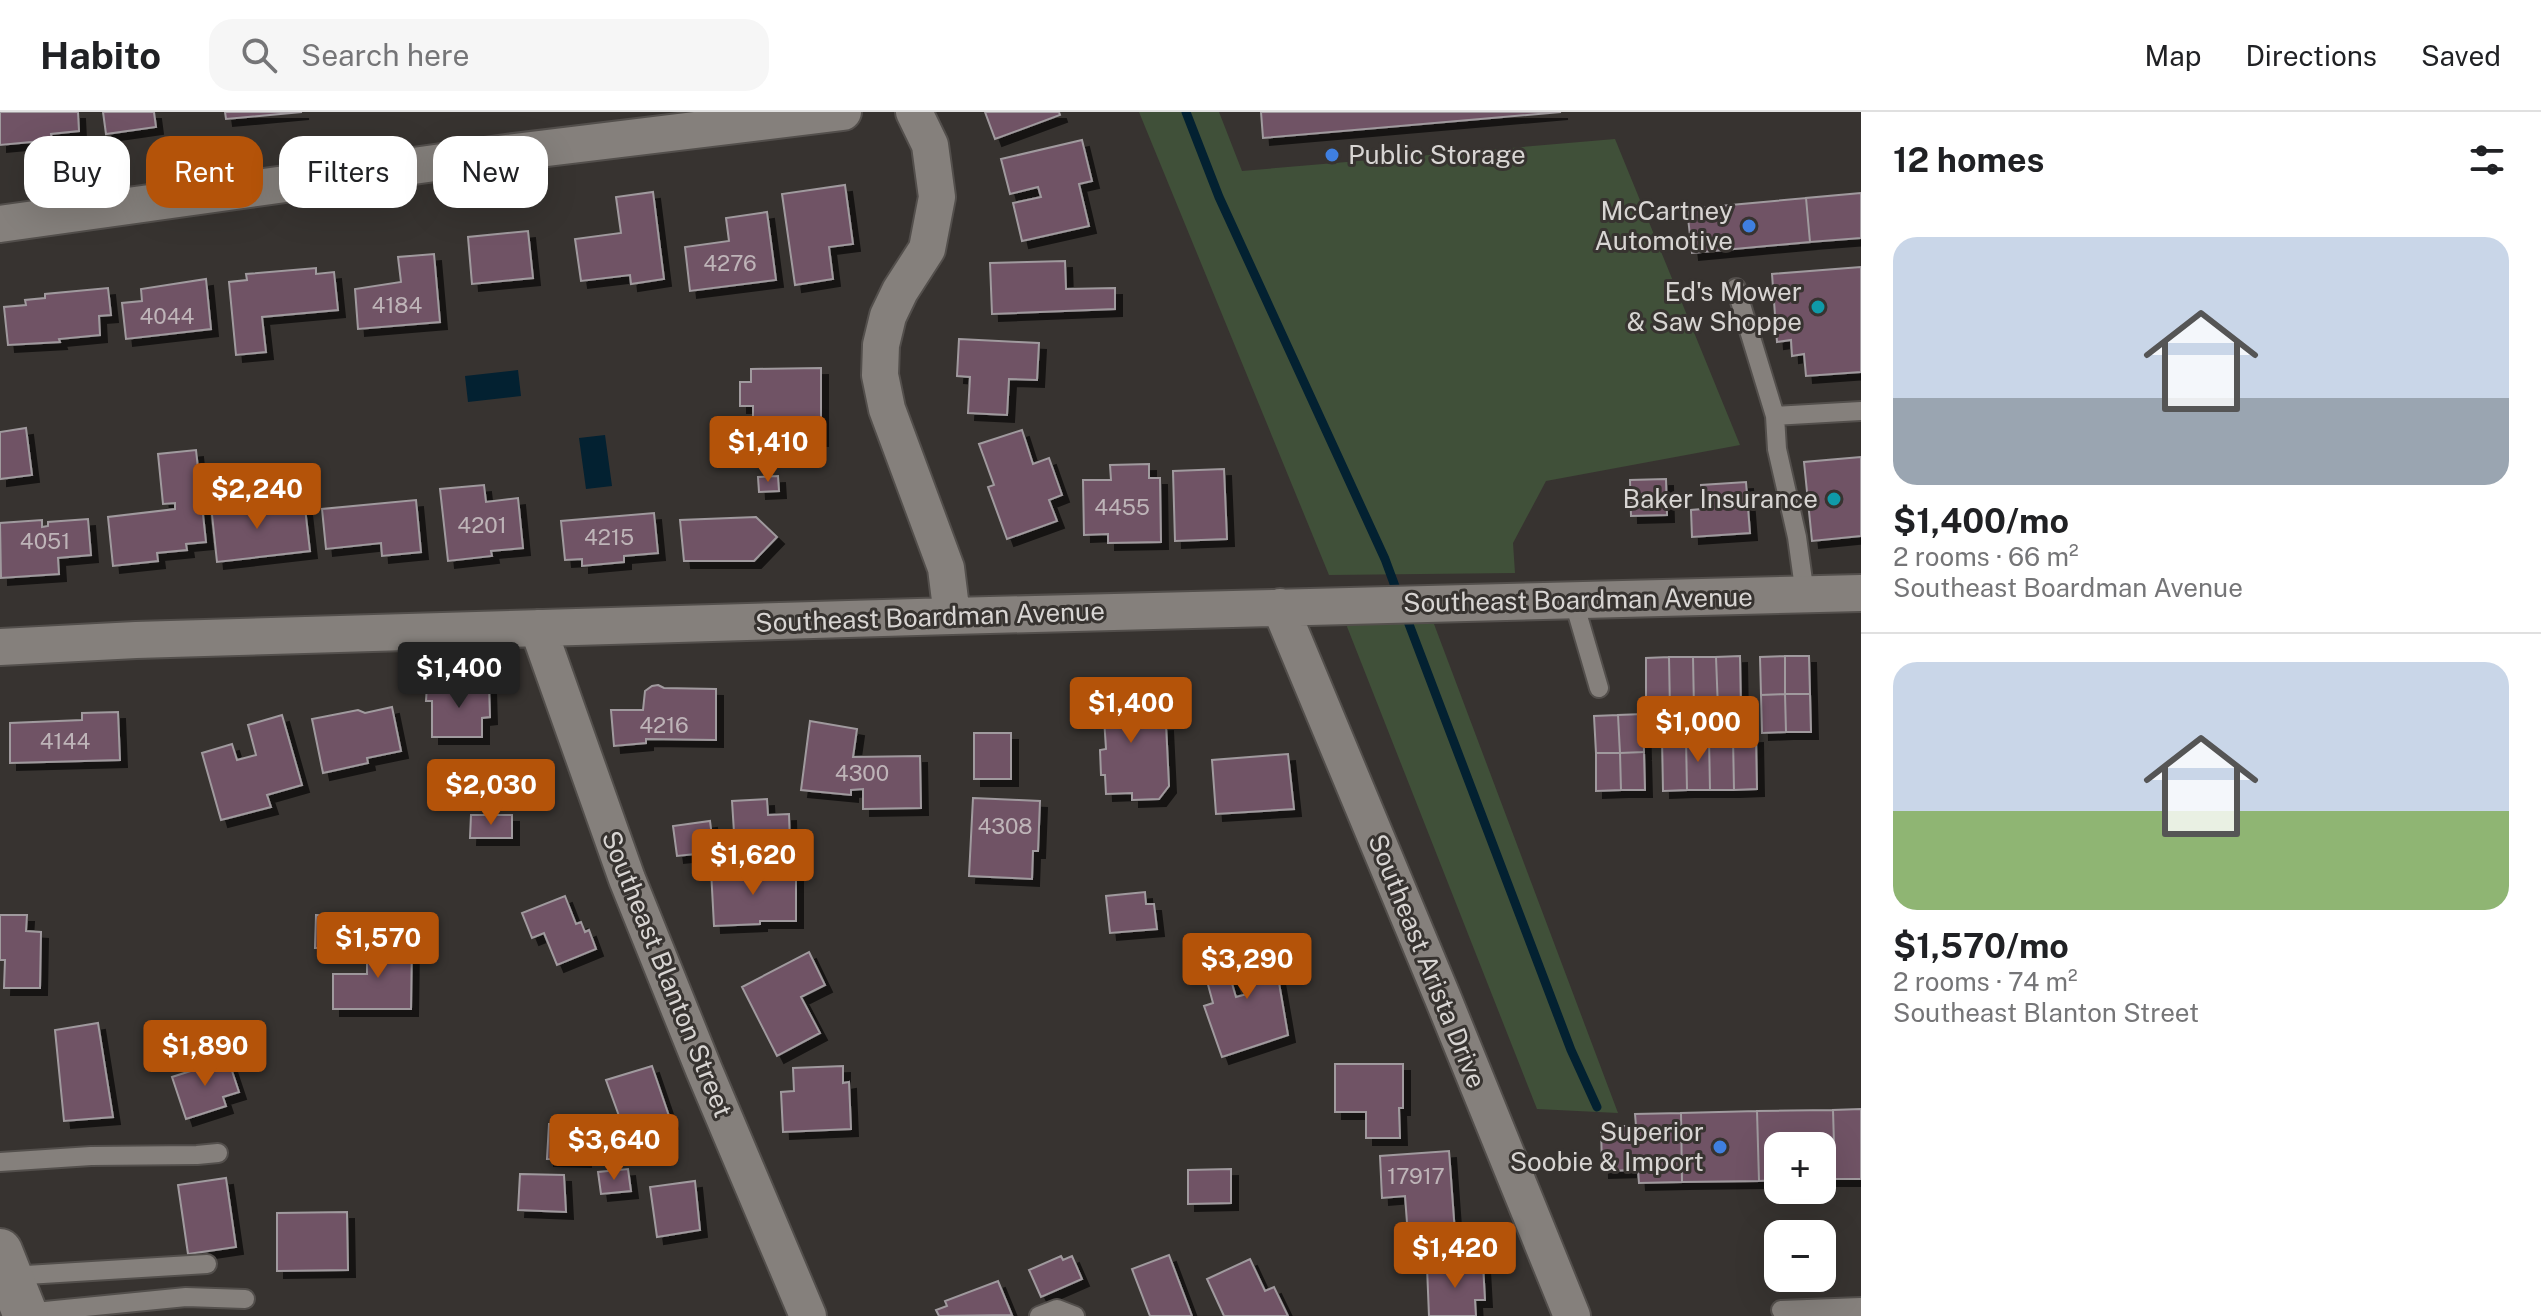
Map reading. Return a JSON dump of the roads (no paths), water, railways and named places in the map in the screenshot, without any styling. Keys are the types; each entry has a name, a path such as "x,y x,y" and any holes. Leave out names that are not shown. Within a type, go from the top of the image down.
{"street":[{"path":"0,224 506,153 843,112"},
{"path":"914,112 930,145 937,197 927,249 888,316 881,345 880,375 887,409 946,568 952,616"},
{"name":"Southeast Boardman Avenue","path":"0,647 538,628 1861,593"},
{"name":"Southeast Arista Drive","path":"1280,607 1572,1316"},
{"name":"Southeast Blanton Street","path":"538,628 627,879 808,1316"}],"lane":[{"path":"1736,288 1775,416 1777,449 1797,537 1805,595"},
{"path":"1775,416 1861,411"},
{"path":"1577,601 1578,616 1599,688"},
{"path":"0,1162 218,1153"},
{"path":"15,1289 207,1264"},
{"path":"15,1289 245,1299"},
{"path":"1781,1310 1861,1307"},
{"path":"1039,1316 1057,1309 1075,1316"}],"water":[{"path":"518,370 521,396 468,402 465,376"},
{"path":"605,435 612,486 586,489 579,438"}],"waterway":[{"path":"1186,112 1219,197 1385,559 1399,597"},
{"path":"1404,611 1571,1050 1597,1107"}],"place":[{"name":"Public Storage","path":"1332,155"},
{"name":"McCartney Automotive","path":"1749,226"},
{"name":"Ed's Mower & Saw Shoppe","path":"1818,307"},
{"name":"Baker Insurance","path":"1834,499"},
{"name":"Superior Soobie & Import","path":"1720,1147"}]}
